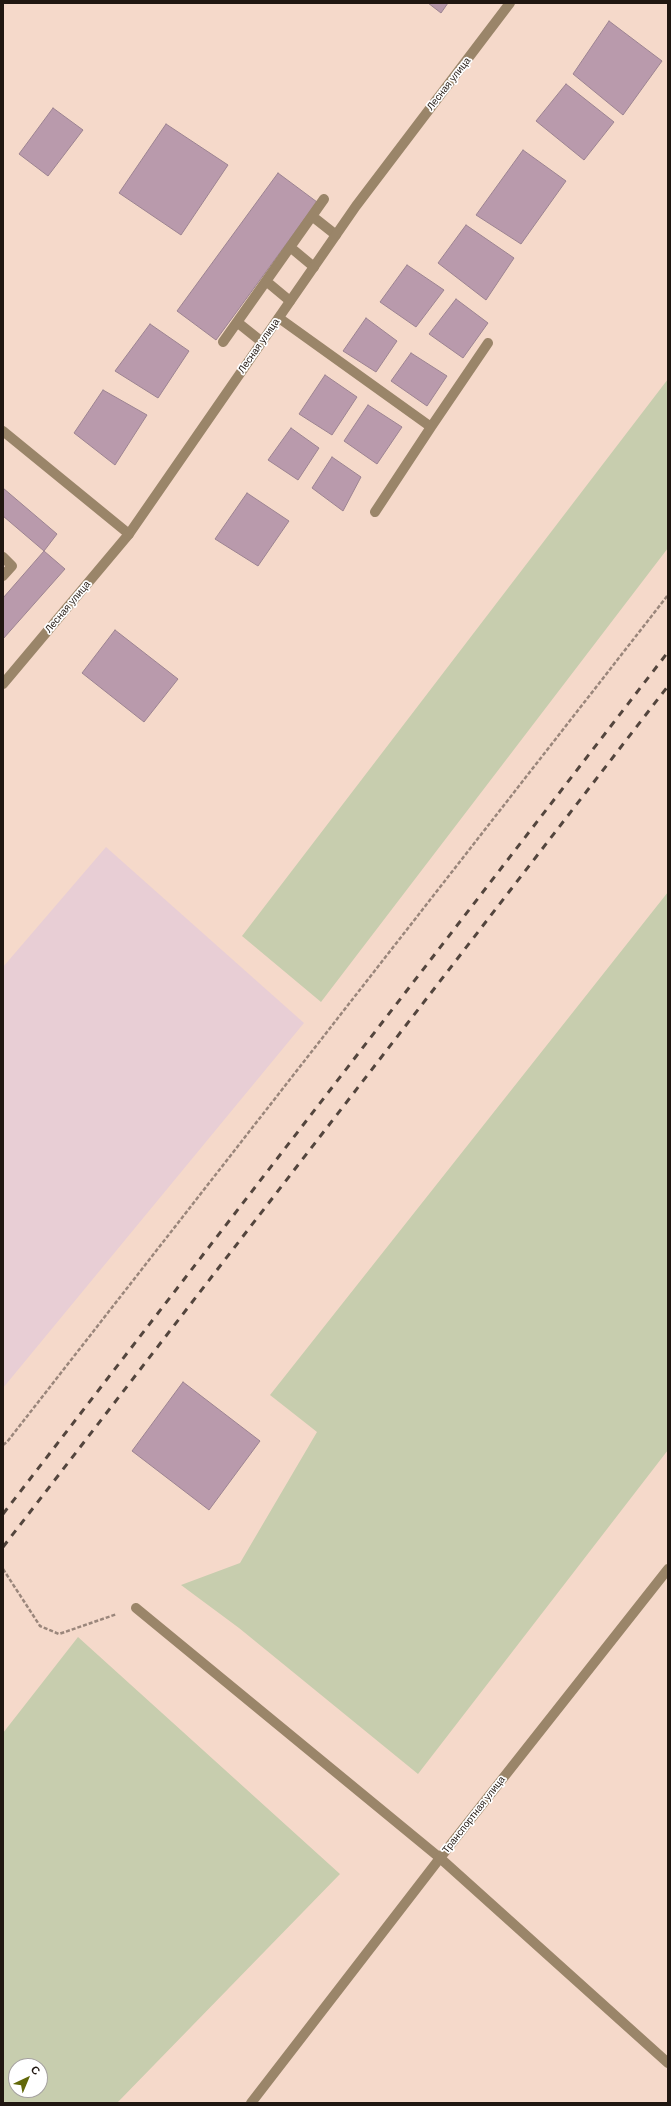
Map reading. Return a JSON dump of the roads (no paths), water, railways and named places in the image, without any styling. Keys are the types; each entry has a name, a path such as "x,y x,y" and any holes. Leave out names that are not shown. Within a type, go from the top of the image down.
{"street":[{"name":"Лесная улица","path":"3,684 128,534 356,206 510,3"},
{"path":"223,342 324,199"},
{"path":"312,216 336,235"},
{"path":"290,247 314,267"},
{"path":"266,281 290,301"},
{"path":"279,318 431,427"},
{"path":"237,322 262,342"},
{"path":"374,512 488,343"},
{"path":"3,431 128,534"},
{"path":"3,557 12,566 3,576"},
{"name":"Транспортная улица","path":"668,1569 440,1858 668,2063"},
{"path":"136,1608 440,1858 251,2103"}],"railway":[{"path":"3,1514 668,652"},
{"path":"3,1547 668,686"}]}
